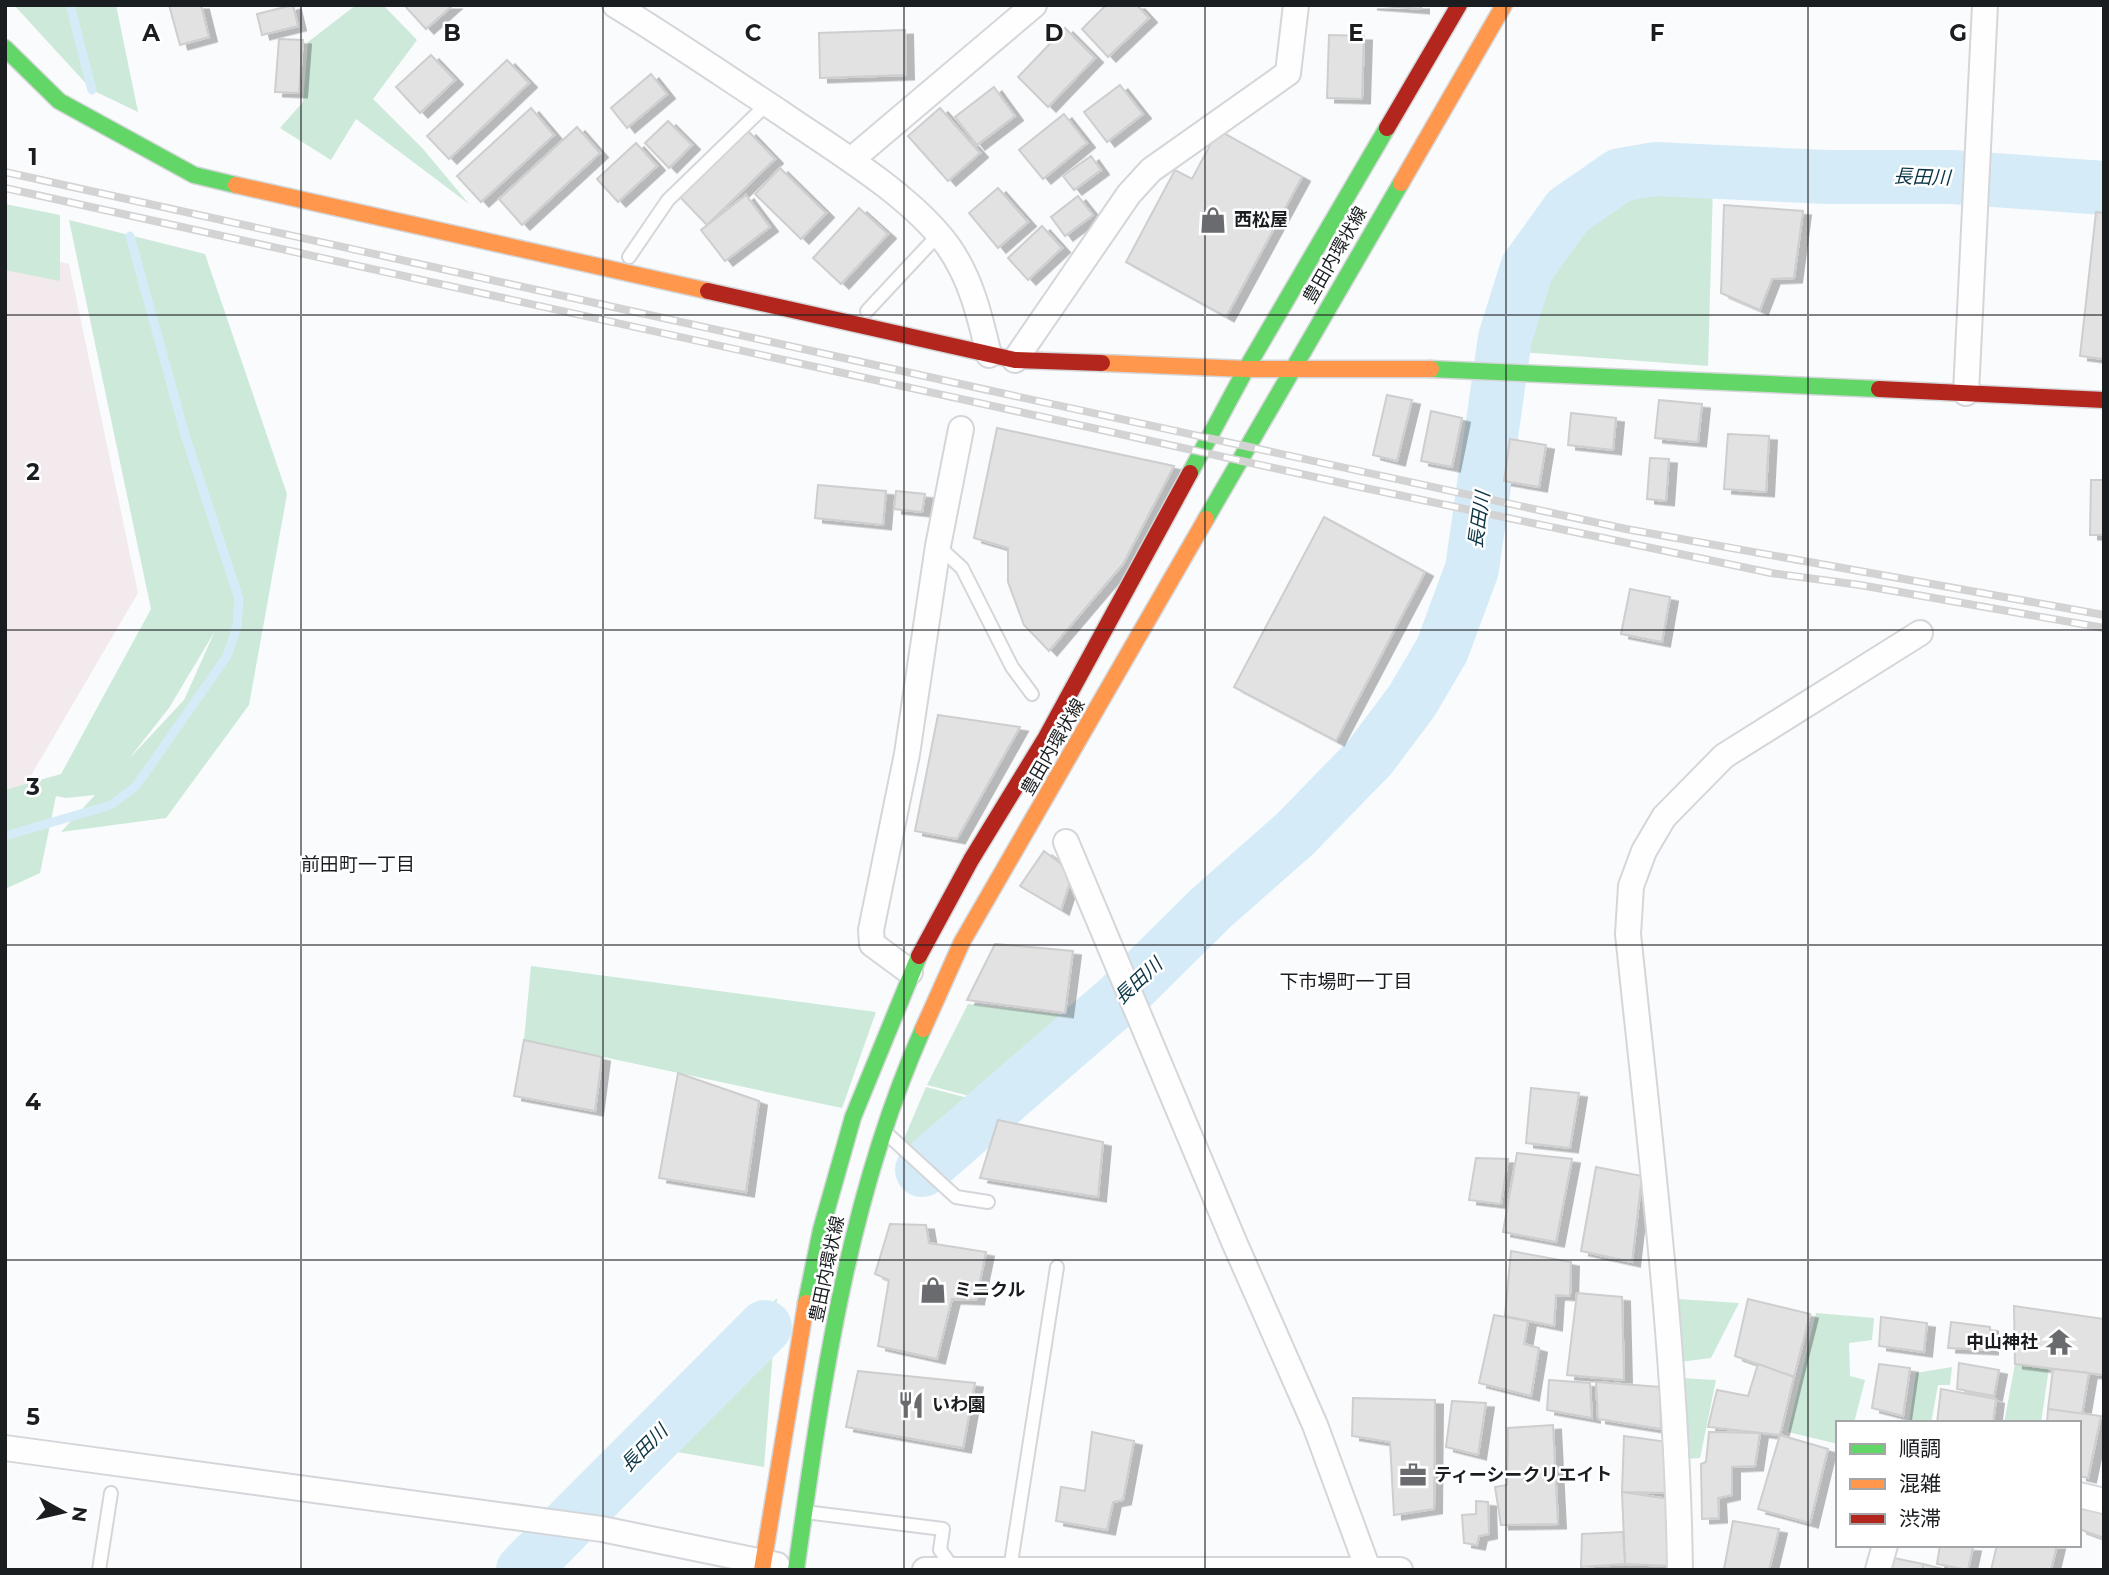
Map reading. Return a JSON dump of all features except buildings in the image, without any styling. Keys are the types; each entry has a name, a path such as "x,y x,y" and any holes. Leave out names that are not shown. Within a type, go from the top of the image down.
{"street":[{"path":"615,5 640,12 766,104 851,160 925,219 964,273 976,303 989,355"},
{"path":"851,160 1034,5"},
{"path":"1015,360 1129,194 1151,170 1288,73 1296,5"},
{"name":"豊田内環状線","path":"762,1565 796,1350 821,1230 853,1118 910,972 971,860 1045,739 1246,369 1458,5"},
{"name":"豊田内環状線","path":"793,1570 841,1284 874,1155 908,1063 962,942 1503,5"},
{"path":"1966,393 1984,5"},
{"path":"5,48 59,101 194,175 1015,360 1246,369 1478,370 2104,400"},
{"path":"910,972 873,944 871,930 907,754 938,546 961,429"},
{"path":"1680,1570 1679,1462 1628,933 1631,886 1644,851 1664,817 1724,756 1920,633"},
{"path":"1066,842 1235,1244 1315,1425 1368,1569"},
{"path":"5,1448 602,1529 793,1570"},
{"path":"2081,1495 2104,1501"},
{"path":"1878,1570 1884,1547"},
{"path":"925,1570 1400,1570"}],"lane":[{"path":"629,257 668,200 766,104"},
{"path":"867,311 938,235"},
{"path":"938,546 962,568 1012,667 1032,694"},
{"path":"883,1130 956,1197 988,1202"},
{"path":"1010,1569 1057,1267"},
{"path":"99,1570 111,1493"},
{"path":"804,1511 943,1529 940,1550 955,1569"}],"shaded area":[{"path":"5,249 69,264 138,593 13,806 5,807"}],"green space":[{"path":"14,5 116,5 138,112 92,90"},
{"path":"356,5 383,5 417,40 373,99 423,149 469,204 356,119 331,160 280,128 303,102 308,42"},
{"path":"1632,184 1713,185 1708,366 1520,352 1539,276 1588,216"},
{"path":"5,204 60,215 60,281 5,270"},
{"path":"69,220 205,254 287,494 249,705 166,818 61,832 95,795 66,798 56,796 40,873 5,889 5,790 61,774 151,609","holes":["215,631 184,700 128,760 169,708"]},
{"path":"531,966 876,1012 842,1108 524,1040"},
{"path":"968,1004 1070,1016 989,1101 927,1085"},
{"path":"926,1087 983,1102 923,1155 903,1141"},
{"path":"777,1298 764,1467 677,1452 595,1523 563,1513"},
{"path":"1677,1299 1739,1303 1711,1358 1680,1362"},
{"path":"1816,1313 1874,1318 1872,1340 1849,1343 1850,1376 1865,1380 1855,1421 1836,1421 1836,1444 1788,1432"},
{"path":"2015,1364 2049,1368 2041,1421 2004,1421"},
{"path":"1952,1367 1950,1385 1938,1385 1931,1421 1909,1421 1916,1373"},
{"path":"1680,1378 1716,1380 1700,1458 1686,1459"}],"waterway":[{"path":"70,5 92,90"},
{"name":"長田川","path":"922,1170 1118,1000 1211,908 1295,834 1370,757 1412,701 1442,650 1472,569 1505,338 1527,268 1568,211 1620,175 1655,169 1827,177 1952,177 2104,188"},
{"path":"5,836 111,805 136,786 227,656 237,627 239,599 186,438 130,236"},
{"name":"長田川","path":"523,1570 765,1327"}],"railway":[{"path":"5,172 1626,529 2104,615"},
{"path":"5,188 1360,487 1771,573 1860,585 2104,628"}],"traffic: fast":[{"path":"5,48 59,101 194,175 236,185"},
{"path":"1190,473 1246,369 1387,128"},
{"path":"1206,519 1401,183"},
{"path":"1431,369 1879,389"},
{"path":"806,1303 821,1230 853,1117 919,956"},
{"path":"796,1570 816,1431 856,1227 897,1094 923,1029"}],"traffic: slow":[{"path":"1401,183 1504,5"},
{"path":"236,185 708,291"},
{"path":"1102,363 1246,369 1431,369"},
{"path":"923,1029 962,942 1206,519"},
{"path":"762,1570 806,1303"}],"traffic: jam":[{"path":"1387,128 1459,5"},
{"path":"708,291 1015,360 1102,363"},
{"path":"1879,389 2104,400"},
{"path":"919,956 971,860 1045,739 1190,473"}],"place":[{"name":"西松屋","path":"1213,220"},
{"name":"ミニクル","path":"933,1290"},
{"name":"中山神社","path":"2059,1342"},
{"name":"いわ園","path":"911,1405"},
{"name":"ティーシークリエイト","path":"1413,1475"}],"district":[{"name":"前田町一丁目","path":"358,864"},
{"name":"下市場町一丁目","path":"1346,981"}]}
